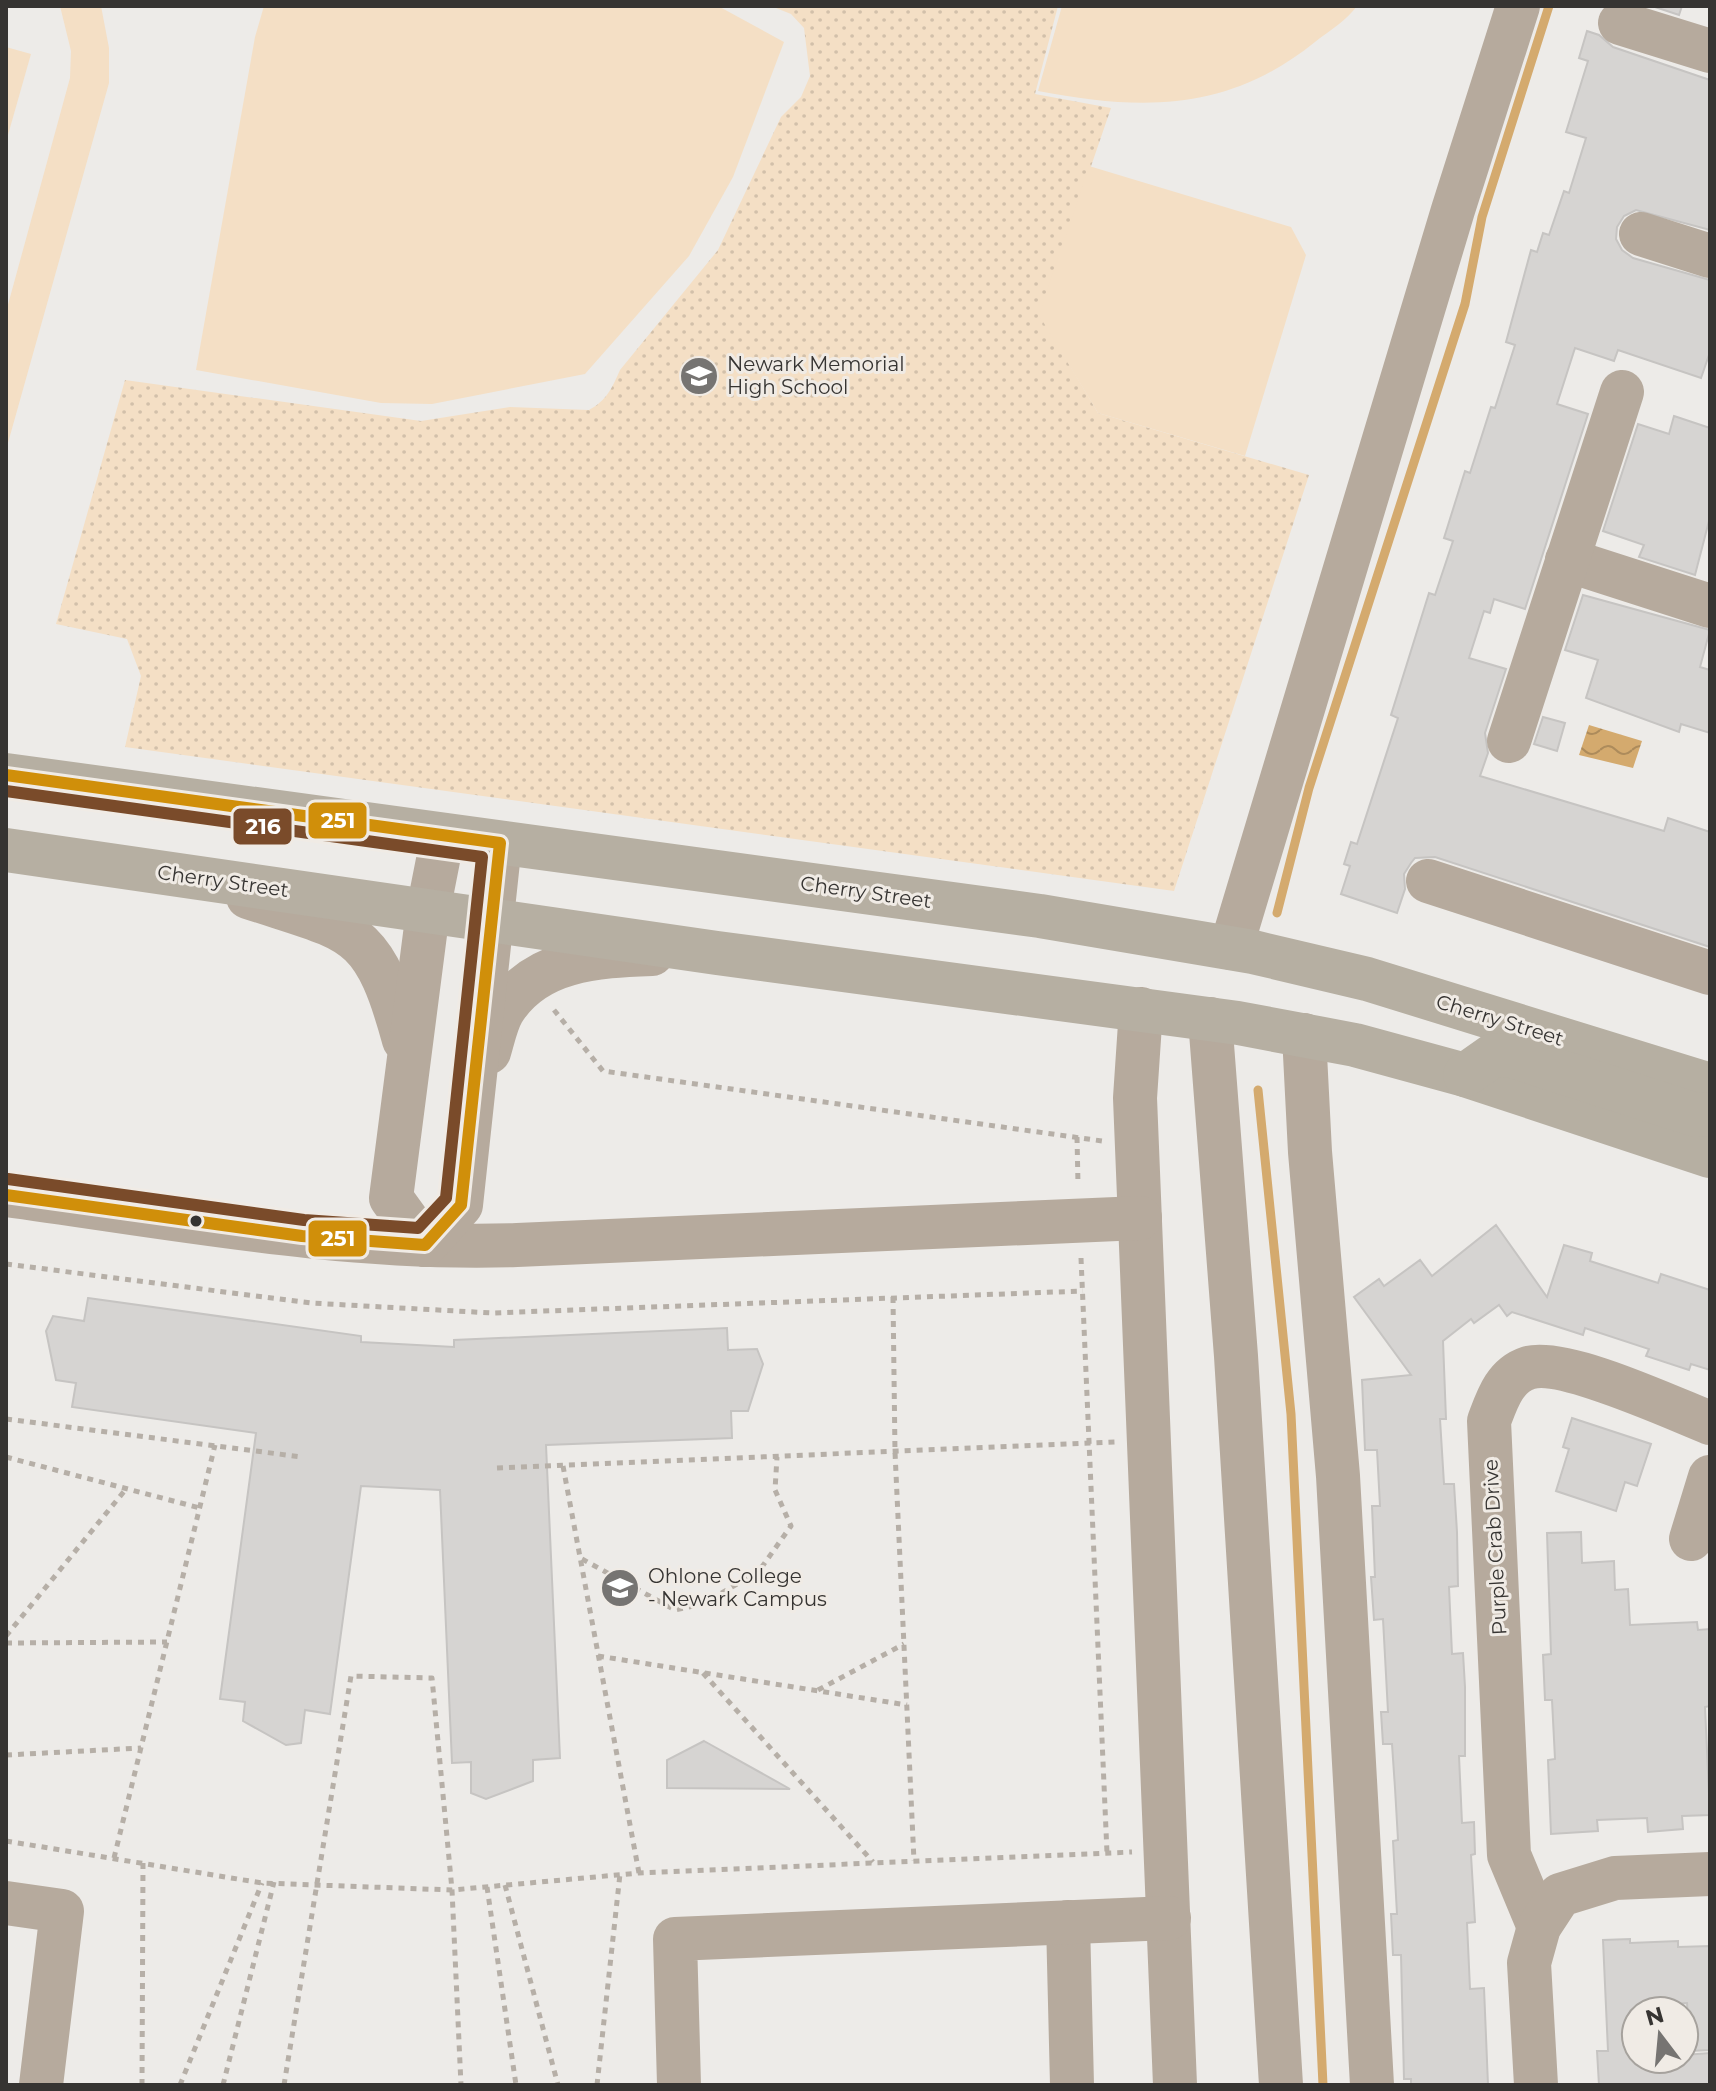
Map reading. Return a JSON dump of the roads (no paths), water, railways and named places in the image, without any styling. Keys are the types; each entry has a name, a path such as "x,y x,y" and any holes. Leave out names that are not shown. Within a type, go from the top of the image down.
{"main road":[{"name":"Cherry Street","path":"6,775 1040,916 1231,948 1367,979 1710,1085"},
{"name":"Cherry Street","path":"6,850 717,953 1141,1009 1304,1035 1465,1075 1710,1156"},
{"path":"1465,1075 1492,1056 1509,1055 1696,1115 1710,1114"}],"street":[{"path":"1231,948 1453,210 1518,6"},
{"path":"1620,23 1710,51"},
{"path":"1641,234 1710,256"},
{"path":"1509,741 1622,392"},
{"path":"1567,560 1710,606"},
{"path":"425,1245 391,1198 428,911 443,835"},
{"path":"425,1245 461,1205 500,843"},
{"path":"185,876 335,926 355,938 373,956 385,975 410,1060"},
{"path":"1428,881 1710,973"},
{"path":"470,1112 502,1013 530,982 581,959 717,953"},
{"path":"1141,1009 1135,1098 1175,2085"},
{"path":"1210,1019 1236,1356 1281,2085"},
{"path":"1304,1035 1310,1152 1338,1476 1372,2085"},
{"path":"6,1195 302,1236 425,1245 509,1245 1140,1218"},
{"name":"Purple Crab Drive","path":"1539,1927 1509,1855 1489,1421 1501,1388 1527,1368 1561,1367 1710,1423"},
{"path":"1691,1539 1710,1477"},
{"path":"1536,2085 1529,1963 1539,1927 1560,1895 1615,1878 1710,1874"},
{"path":"6,1903 62,1911 41,2085"},
{"path":"679,2085 675,1939 1169,1918"},
{"path":"1068,1922 1072,2085"}],"water":[{"path":"1589,725 1642,741 1633,768 1579,755"}],"waterway":[{"path":"1277,913 1309,788 1465,304 1482,217 1549,6"},
{"path":"1258,1090 1291,1414 1323,2085"}],"place":[{"name":"Newark Memorial High School","path":"699,376"},
{"name":"Ohlone College - Newark Campus","path":"620,1588"}]}
